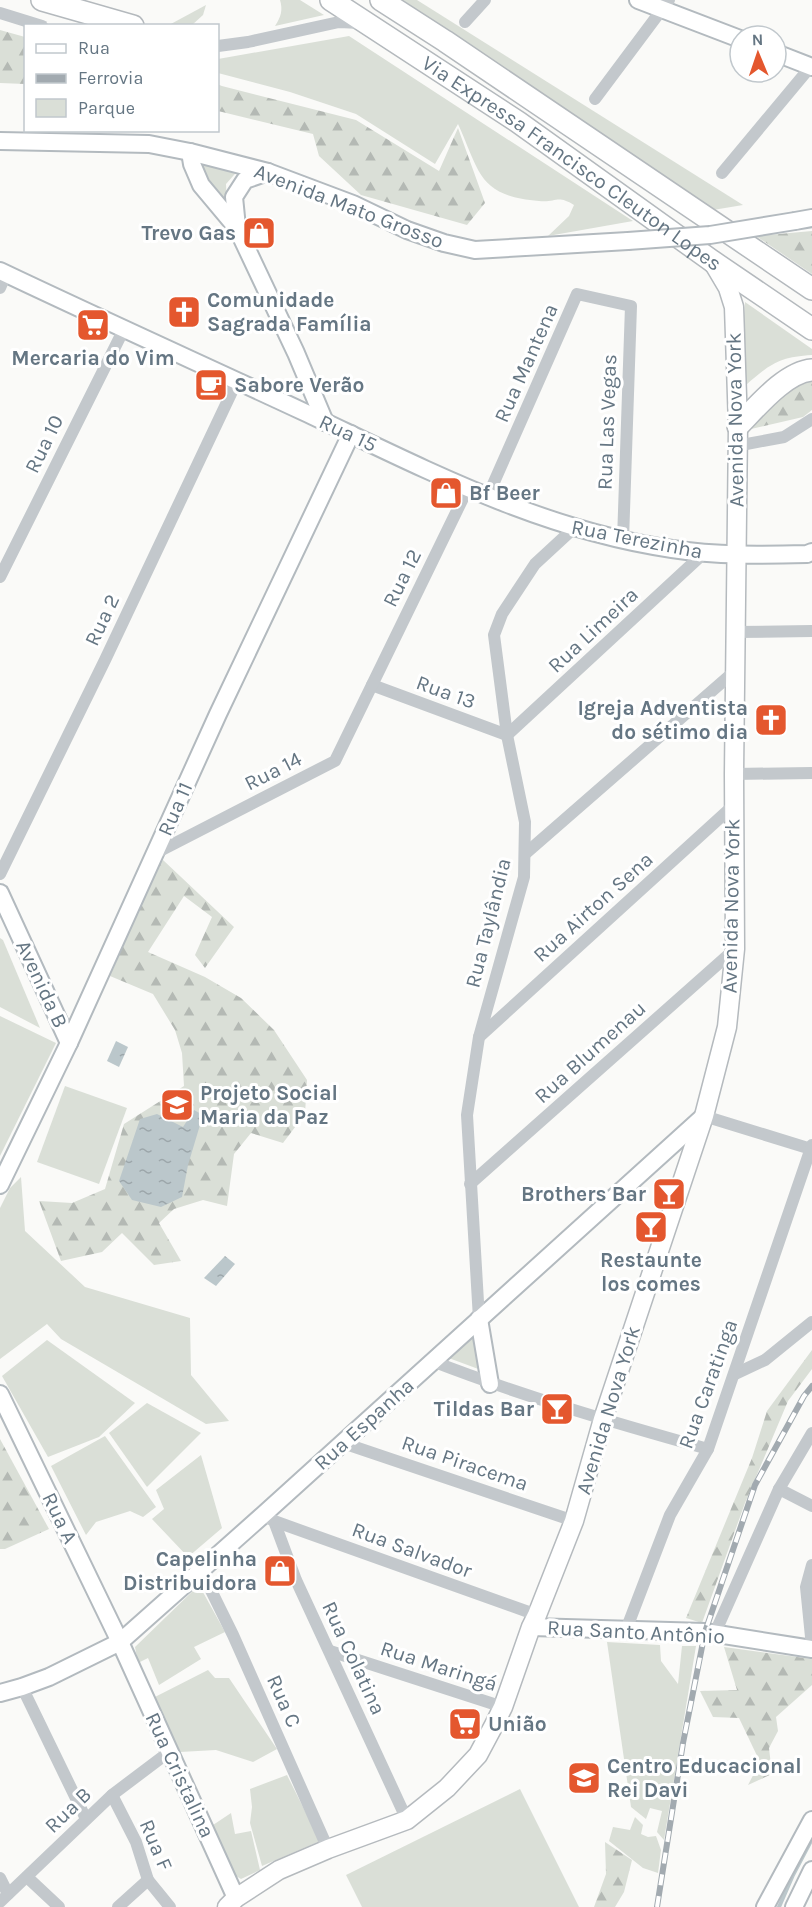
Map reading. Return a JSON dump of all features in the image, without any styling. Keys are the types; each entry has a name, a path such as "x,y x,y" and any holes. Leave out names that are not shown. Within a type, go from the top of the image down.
{"highway":[{"path":"42,0 126,24"},
{"name":"Via Expressa Francisco Cleuton Lopes","path":"331,0 518,122 712,261 812,329"},
{"name":"Via Expressa Francisco Cleuton Lopes","path":"381,0 445,40 812,289"},
{"path":"737,436 776,387 812,370"}],"main road":[{"name":"Avenida Nova York","path":"235,1904 279,1870 407,1820 447,1788 478,1755 503,1707 574,1521 603,1419 704,1116 727,1027 735,949 737,436 734,307 728,288 712,261"}],"street":[{"path":"465,22 484,0"},
{"path":"638,0 665,4 728,33"},
{"path":"595,99 665,4"},
{"path":"0,13 36,24"},
{"path":"219,46 248,42 339,22 368,24"},
{"path":"722,172 811,66 788,57"},
{"name":"Avenida Mato Grosso","path":"0,141 149,144 190,152 268,172 354,204 407,230 444,243 475,250 710,235 812,218"},
{"path":"190,152 192,165 201,185 237,228 296,353 325,422"},
{"path":"237,228 234,197 245,180 268,172"},
{"name":"Rua 15","path":"2,278 124,329 468,488"},
{"name":"Rua Mantena","path":"488,498 578,294 631,306"},
{"name":"Rua Las Vegas","path":"622,540 631,306"},
{"name":"Rua 10","path":"0,577 124,329"},
{"name":"Rua 2","path":"0,874 105,660 237,381"},
{"path":"737,436 784,437 812,419"},
{"name":"Rua 11","path":"0,1185 69,1043 218,714 351,434"},
{"name":"Rua Terezinha","path":"468,488 488,498 574,528 622,540 704,553 737,555 812,552"},
{"name":"Rua 12","path":"372,685 468,488"},
{"name":"Rua Taylândia","path":"479,1319 467,1115 479,1037 524,877 525,854 525,822 507,735 494,635 502,614 535,564 574,528"},
{"name":"Rua Limeira","path":"507,735 704,553"},
{"path":"736,632 812,631"},
{"path":"525,854 735,670"},
{"name":"Rua 14","path":"154,854 335,761 372,685"},
{"name":"Rua 13","path":"372,685 507,735"},
{"path":"734,774 812,773"},
{"name":"Rua Airton Sena","path":"479,1037 734,805"},
{"name":"Avenida B","path":"0,893 69,1043"},
{"name":"Rua Blumenau","path":"470,1184 735,949"},
{"path":"704,1116 811,1147"},
{"name":"Rua Espanha","path":"0,1693 49,1677 120,1642 201,1570 269,1518 343,1443 704,1116"},
{"name":"Rua Caratinga","path":"626,1630 670,1515 708,1449 811,1147"},
{"path":"479,1319 490,1384"},
{"path":"735,1374 765,1360 812,1322"},
{"path":"432,1361 490,1384 708,1449"},
{"name":"Rua A","path":"0,1394 120,1642"},
{"path":"715,1633 779,1489 812,1433"},
{"name":"Rua Piracema","path":"343,1443 574,1521"},
{"path":"779,1489 812,1506"},
{"name":"Rua Salvador","path":"269,1518 534,1621"},
{"name":"Rua Colatina","path":"269,1518 407,1820"},
{"path":"812,1565 806,1587 812,1648"},
{"name":"Rua C","path":"201,1570 233,1635 328,1849"},
{"name":"Rua Santo Antônio","path":"534,1621 626,1630 715,1633 812,1648"},
{"name":"Rua Cristalina","path":"120,1642 235,1904"},
{"name":"Rua Maringá","path":"330,1651 503,1707"},
{"path":"22,1687 86,1819"},
{"name":"Rua B","path":"4,1898 112,1795 168,1752"},
{"name":"Rua F","path":"112,1795 136,1842 148,1880 170,1907"},
{"path":"765,1907 812,1820"},
{"path":"794,1907 812,1870"},
{"path":"27,1877 59,1907"},
{"path":"0,1878 4,1898"},
{"path":"118,1907 148,1880"}],"green space":[{"path":"280,0 300,0 324,15 275,26 281,13"},
{"path":"394,0 417,0 743,205 707,211"},
{"path":"206,5 203,15 193,24 171,24"},
{"path":"0,30 24,37 24,84 0,83"},
{"path":"349,36 633,221 548,236 569,216 574,205 560,199 545,201 519,198 504,194 492,187 477,168 458,124 435,164 356,114 290,92 219,73 219,59"},
{"path":"219,85 356,120 439,171 458,128 485,203 467,225 361,195 319,156 313,134 219,111"},
{"path":"204,160 241,167 226,184 227,209 201,172"},
{"path":"812,231 812,274 756,236"},
{"path":"745,302 812,349 812,355 776,363 746,385 742,349"},
{"path":"812,379 812,410 803,417 751,429 774,395"},
{"path":"163,860 234,927 205,968 195,955 212,917 184,896 148,952 205,977 241,998 274,1030 307,1080 305,1114 283,1143 251,1133 234,1154 227,1206 203,1200 174,1209 159,1223 181,1261 154,1265 122,1233 102,1252 61,1261 39,1201 72,1203 105,1189 124,1124 184,1086 182,1053 175,1030 153,994 110,976 159,863"},
{"path":"0,938 3,940 40,1028 0,1007"},
{"path":"0,1016 56,1043 0,1156"},
{"path":"65,1086 127,1108 99,1184 37,1162"},
{"path":"21,1177 25,1231 85,1287 190,1318 191,1375 229,1421 206,1424 61,1339 47,1324 0,1359 0,1208 10,1188"},
{"path":"475,1330 481,1370 446,1357"},
{"path":"47,1340 135,1403 99,1437 48,1457 2,1376"},
{"path":"812,1350 812,1369 788,1401 745,1503 702,1623 686,1618 752,1458 767,1411"},
{"path":"147,1403 201,1433 147,1487 109,1433"},
{"path":"105,1436 156,1507 143,1517 130,1511 96,1522 86,1535 51,1466"},
{"path":"0,1439 49,1529 5,1549 0,1549"},
{"path":"201,1455 222,1528 188,1557 152,1519 164,1509 156,1490"},
{"path":"199,1585 225,1632 194,1647 201,1659 159,1685 148,1658 138,1663 135,1647"},
{"path":"607,1642 660,1645 661,1661 678,1684 682,1646 696,1646 664,1840 657,1832 662,1811 650,1808 646,1819 631,1807"},
{"path":"724,1647 812,1659 812,1685 776,1717 778,1731 769,1748 772,1774 748,1785 760,1762 739,1718 713,1717 700,1691 737,1690"},
{"path":"208,1670 215,1678 229,1678 277,1749 253,1762 216,1750 180,1752 151,1699"},
{"path":"287,1775 320,1841 262,1866 250,1823 252,1807 250,1789"},
{"path":"520,1789 579,1907 362,1907 346,1875"},
{"path":"231,1813 235,1834 251,1831 260,1870 241,1879 231,1873 210,1827"},
{"path":"635,1817 643,1825 641,1834 648,1837 656,1836 661,1850 658,1873 643,1868 609,1841 613,1827 630,1830"},
{"path":"605,1842 632,1860 624,1892 615,1907 594,1907 606,1874"}],"water":[{"path":"116,1041 128,1047 119,1067 107,1061"},
{"path":"194,1110 203,1115 188,1165 182,1197 161,1207 132,1200 119,1181 140,1119 157,1114 183,1127"},
{"path":"225,1256 235,1264 216,1286 204,1278"}],"waterway":[{"path":"779,1907 812,1839"}],"railway":[{"path":"657,1907 683,1743 705,1632 755,1485 804,1396 812,1386"}],"place":[{"name":"Trevo Gas","path":"259,233"},
{"name":"Comunidade Sagrada Família","path":"184,312"},
{"name":"Mercaria do Vim","path":"93,325"},
{"name":"Sabore Verão","path":"211,385"},
{"name":"Bf Beer","path":"446,493"},
{"name":"Igreja Adventista do sétimo dia","path":"771,720"},
{"name":"Projeto Social Maria da Paz","path":"177,1105"},
{"name":"Brothers Bar","path":"669,1194"},
{"name":"Restaunte los comes","path":"651,1227"},
{"name":"Tildas Bar","path":"557,1409"},
{"name":"Capelinha Distribuidora","path":"280,1571"},
{"name":"União","path":"465,1724"},
{"name":"Centro Educacional Rei Davi","path":"584,1778"}]}
